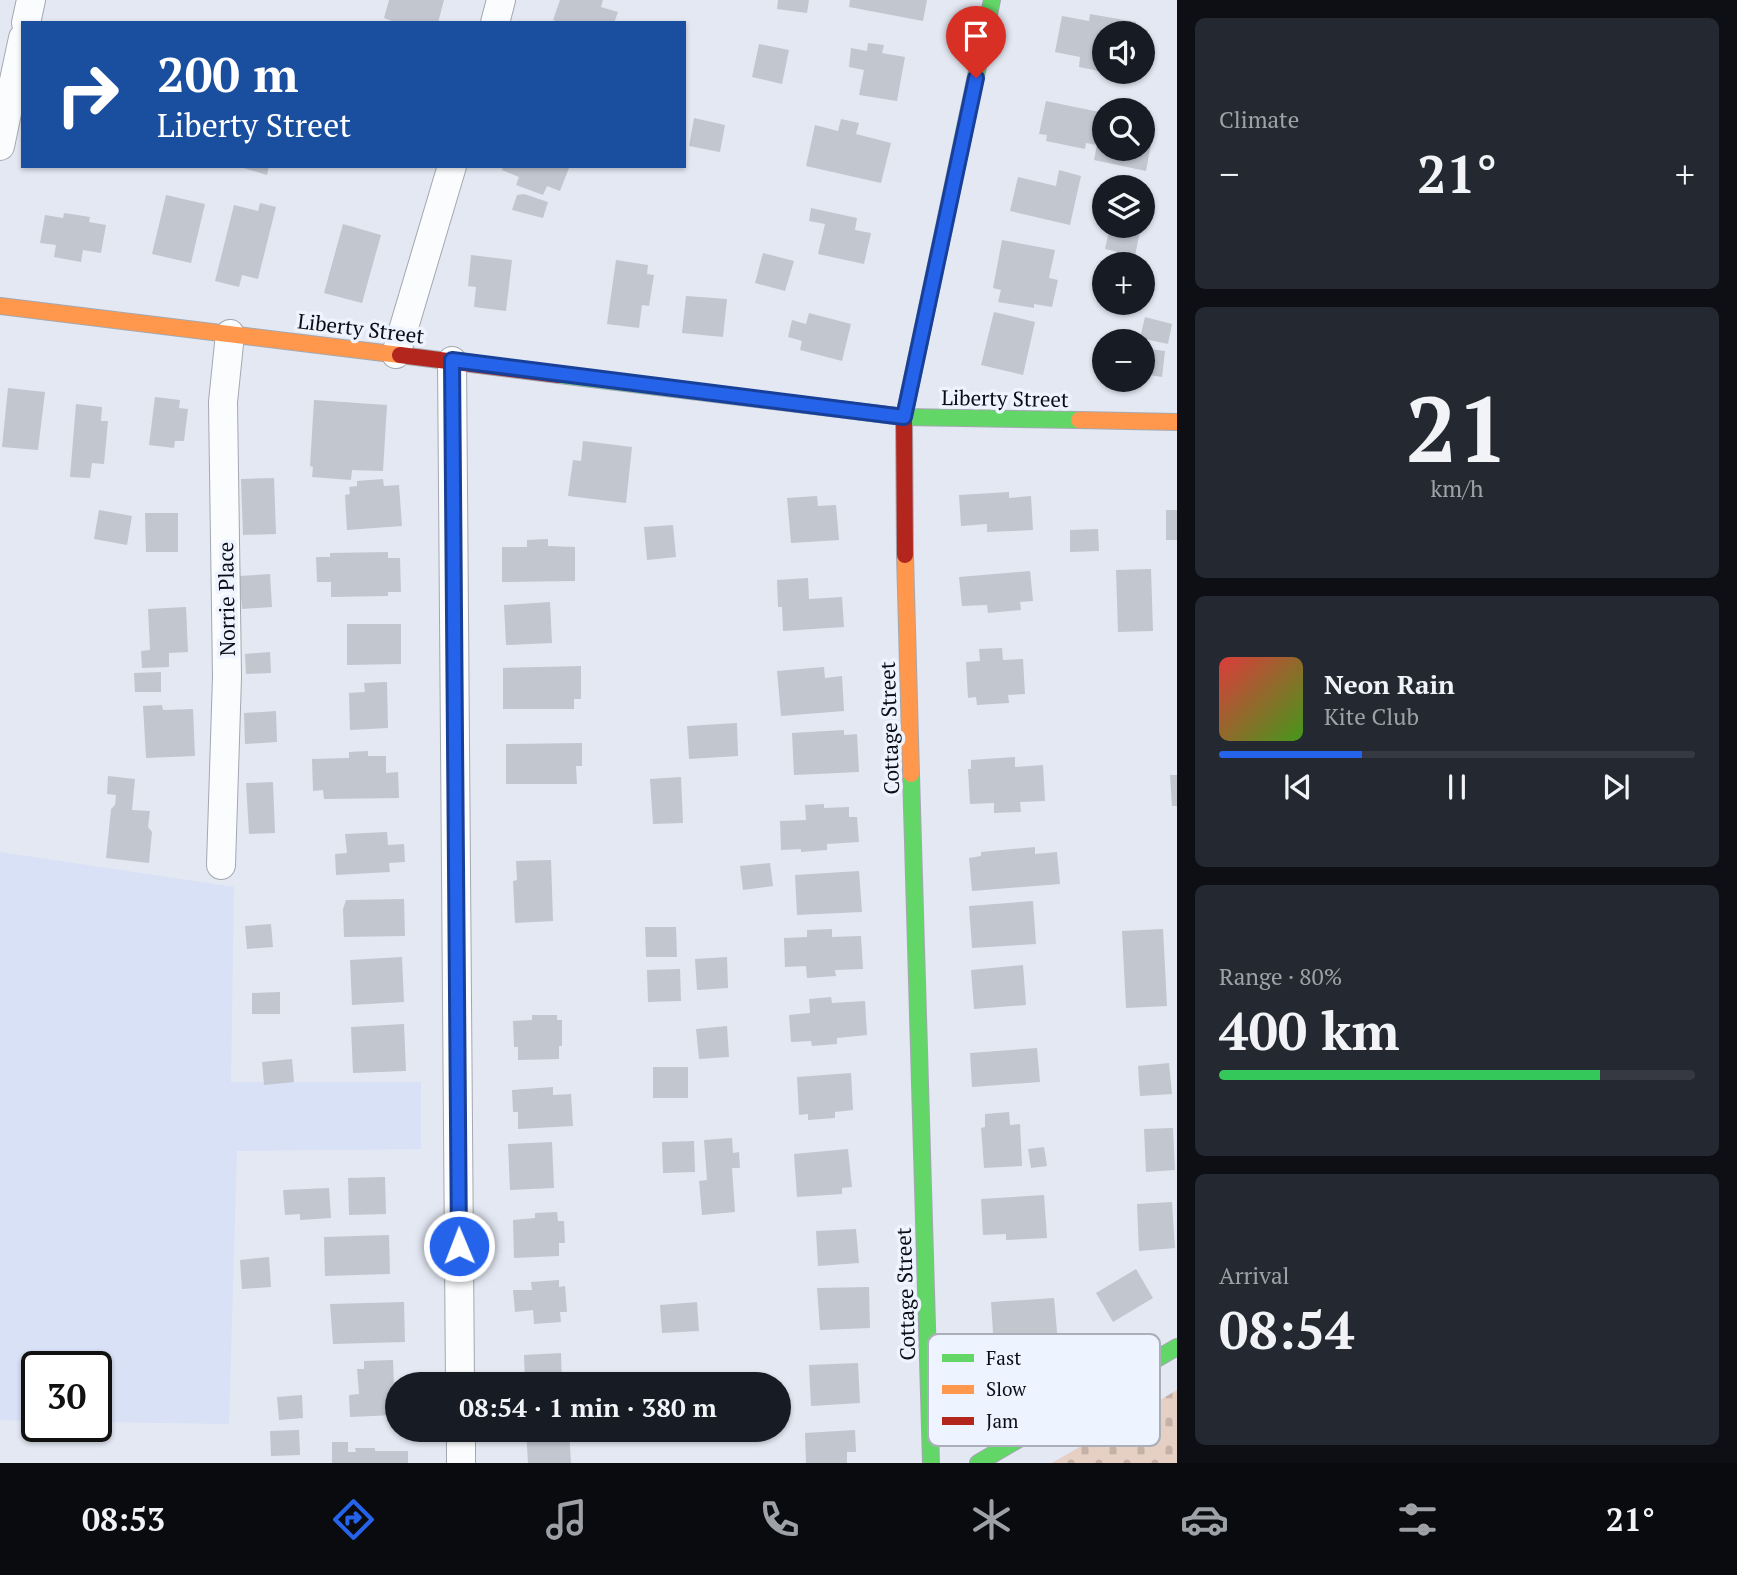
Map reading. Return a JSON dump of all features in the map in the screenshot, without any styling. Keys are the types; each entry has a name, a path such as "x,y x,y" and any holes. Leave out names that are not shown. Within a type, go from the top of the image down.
{"street":[{"path":"26,21 31,0"},
{"path":"496,21 501,0"},
{"name":"Cottage Street","path":"928,1362 902,485 904,417 992,0"},
{"path":"0,146 21,47"},
{"path":"396,354 451,168"},
{"name":"Liberty Street","path":"0,306 904,417 1177,422"},
{"name":"Norrie Place","path":"220,865 227,677 223,402 230,334"},
{"path":"452,360 460,1372"},
{"path":"1160,1357 1177,1347"},
{"path":"461,1442 461,1463"},
{"path":"978,1463 1007,1446"}],"shaded area":[{"path":"0,852 234,887 231,1082 421,1082 421,1149 237,1151 229,1424 112,1422 112,1351 21,1351 21,1421 0,1420"}],"green space":[{"path":"1177,1390 1177,1463 1052,1463 1081,1446 1160,1446 1160,1400"}],"building":[{"path":"389,0 444,0 439,21 392,21 384,18"},
{"path":"560,0 603,0 601,7 618,12 615,21 553,20"},
{"path":"778,0 809,0 807,13 777,9"},
{"path":"850,0 927,0 923,21 849,7"},
{"path":"1090,14 1130,21 1092,21 1092,70 1079,67 1080,57 1055,52 1062,16 1089,21"},
{"path":"868,43 884,45 882,53 905,57 897,101 859,95 864,70 849,67 851,48 867,51"},
{"path":"759,44 789,50 782,84 752,77"},
{"path":"1046,101 1092,111 1092,144 1086,143 1085,149 1046,141 1047,135 1039,134"},
{"path":"694,118 725,125 720,152 689,146"},
{"path":"841,119 859,123 856,134 891,143 881,183 806,166 815,125 838,131"},
{"path":"1099,161 1148,161 1146,171"},
{"path":"244,168 269,168 267,175"},
{"path":"569,168 560,191 547,186 543,195 516,185 519,177 502,170"},
{"path":"1059,170 1081,176 1070,225 1010,211 1018,177 1056,186"},
{"path":"524,194 548,202 543,218 512,210 517,195"},
{"path":"166,195 205,204 191,263 152,254"},
{"path":"260,203 276,207 258,279 242,275 239,287 215,281 234,205 258,211"},
{"path":"811,208 857,218 855,230 871,233 864,264 818,254 825,224 809,221"},
{"path":"64,213 90,217 89,222 106,225 101,253 83,250 81,262 54,257 56,245 40,243 45,215 63,218"},
{"path":"343,224 381,235 362,303 324,293"},
{"path":"1107,238 1139,238 1136,252 1105,249"},
{"path":"1002,240 1055,250 1049,278 1058,280 1052,307 1034,304 1034,308 998,302 1001,290 993,288"},
{"path":"763,253 794,261 785,291 755,283"},
{"path":"471,255 512,260 506,311 474,307 476,287 468,286"},
{"path":"616,260 648,265 647,274 654,275 649,306 642,305 639,328 607,324"},
{"path":"686,296 727,299 723,337 682,333"},
{"path":"994,312 1035,322 1023,375 981,365"},
{"path":"809,313 851,324 842,361 800,350 802,341 788,337 792,320 806,324"},
{"path":"1145,317 1172,324 1168,344 1155,341 1155,329 1142,329"},
{"path":"1155,350 1165,351 1162,377 1155,376"},
{"path":"8,388 45,392 38,450 2,447"},
{"path":"155,397 180,400 179,408 188,409 184,441 175,441 174,448 149,445"},
{"path":"314,400 387,405 383,471 352,470 351,480 312,477 313,467 310,466"},
{"path":"76,404 102,407 101,421 108,421 104,464 92,463 90,478 70,477"},
{"path":"583,441 632,447 626,503 568,496 573,460 581,461"},
{"path":"274,478 276,534 243,535 241,479"},
{"path":"383,479 384,486 399,485 402,526 347,530 345,495 350,494 349,487 357,486 357,481"},
{"path":"1009,492 1009,498 1031,496 1033,530 987,532 987,524 961,526 959,495"},
{"path":"817,496 818,506 836,505 839,540 791,543 787,498"},
{"path":"99,510 132,516 127,545 94,539"},
{"path":"1166,510 1177,510 1177,540 1166,540"},
{"path":"145,513 178,513 178,552 146,552"},
{"path":"673,525 676,557 647,560 644,527"},
{"path":"1098,529 1099,551 1070,552 1070,530"},
{"path":"548,539 548,546 575,547 575,581 502,582 502,547 527,547 527,540"},
{"path":"388,552 388,558 400,558 401,592 388,592 388,596 331,597 331,582 317,582 316,557 330,557 330,553"},
{"path":"1151,569 1153,631 1118,632 1116,570"},
{"path":"1030,571 1033,601 1020,602 1021,610 988,613 987,605 962,606 959,577"},
{"path":"270,574 272,607 242,609 239,576"},
{"path":"808,578 809,599 842,597 844,627 783,631 782,607 778,607 777,580"},
{"path":"550,602 552,643 506,645 504,605"},
{"path":"186,607 188,652 169,653 169,667 142,668 141,651 150,650 148,609"},
{"path":"347,624 401,624 401,664 347,665"},
{"path":"1002,648 1003,660 1023,659 1025,694 1008,695 1009,703 977,705 976,697 968,698 966,662 980,661 979,649"},
{"path":"270,652 271,673 246,674 245,654"},
{"path":"581,666 581,699 574,699 574,709 503,709 503,668"},
{"path":"824,667 825,678 842,676 844,711 781,716 777,671"},
{"path":"161,672 161,692 135,692 134,673"},
{"path":"387,682 388,728 350,730 349,693 365,692 364,683"},
{"path":"162,705 163,710 193,709 195,756 146,758 143,706"},
{"path":"276,711 277,742 245,744 244,713"},
{"path":"737,723 738,756 689,759 687,726"},
{"path":"844,730 844,735 857,734 859,772 794,775 792,733"},
{"path":"582,743 582,766 576,766 577,784 506,784 506,744"},
{"path":"368,751 368,756 386,756 386,773 398,772 399,798 324,799 323,790 313,791 312,759 349,758 349,752"},
{"path":"1015,757 1015,767 1043,765 1045,801 1020,802 1021,812 994,813 994,803 970,804 968,769 971,769 971,760"},
{"path":"1170,775 1177,775 1177,806 1172,806"},
{"path":"108,776 135,779 132,810 150,811 148,827 152,832 149,863 106,858 111,809 115,805 116,795 107,794"},
{"path":"681,777 683,823 653,824 650,779"},
{"path":"273,782 275,833 249,834 246,783"},
{"path":"824,804 824,808 849,807 849,817 857,817 859,842 827,844 827,850 781,850 780,821 806,820 805,805"},
{"path":"387,832 388,845 404,844 405,862 389,863 390,872 336,875 335,854 347,853 345,834"},
{"path":"1035,847 1035,854 1057,852 1060,884 972,891 969,858 981,856 981,852"},
{"path":"551,860 553,921 515,923 513,881 517,880 516,861"},
{"path":"770,863 773,886 743,890 740,866"},
{"path":"859,871 862,912 797,915 795,875"},
{"path":"404,899 405,936 344,937 343,909 346,900"},
{"path":"1033,901 1036,944 972,948 969,906"},
{"path":"271,924 273,947 247,949 245,926"},
{"path":"645,927 676,927 677,957 646,957"},
{"path":"832,929 832,937 861,936 863,969 835,970 836,976 807,978 806,966 785,967 784,938 807,937 807,930"},
{"path":"1163,929 1167,1006 1126,1008 1122,931"},
{"path":"402,957 404,1002 352,1005 350,960"},
{"path":"727,957 728,988 697,990 695,959"},
{"path":"1023,965 1026,1005 974,1009 971,970"},
{"path":"680,969 681,1001 648,1002 647,970"},
{"path":"280,992 280,1014 252,1014 252,993"},
{"path":"831,997 832,1003 865,1001 867,1035 837,1038 837,1044 812,1046 811,1041 791,1042 789,1015 810,1013 809,999"},
{"path":"532,1015 557,1015 557,1020 562,1020 559,1059 518,1060 518,1047 514,1047 513,1021 532,1020"},
{"path":"404,1024 406,1071 353,1073 351,1027"},
{"path":"727,1026 729,1057 699,1059 696,1029"},
{"path":"1037,1048 1040,1082 972,1087 970,1053"},
{"path":"292,1059 294,1082 264,1085 262,1062"},
{"path":"1169,1063 1172,1094 1140,1096 1138,1066"},
{"path":"653,1067 688,1067 688,1098 653,1098"},
{"path":"851,1073 853,1110 835,1112 835,1118 808,1120 808,1114 799,1115 797,1077"},
{"path":"553,1087 553,1095 571,1094 573,1126 518,1129 518,1112 513,1112 512,1090"},
{"path":"1009,1112 1010,1125 1020,1124 1022,1166 984,1168 981,1128 985,1127 985,1114"},
{"path":"1173,1128 1175,1170 1146,1172 1144,1129"},
{"path":"732,1138 733,1153 739,1152 740,1168 732,1168 735,1212 702,1215 699,1181 707,1180 704,1140"},
{"path":"694,1141 695,1172 663,1173 662,1142"},
{"path":"552,1142 554,1188 510,1190 508,1144"},
{"path":"1044,1147 1047,1166 1031,1168 1028,1149"},
{"path":"848,1149 852,1187 842,1188 842,1194 797,1197 794,1154"},
{"path":"385,1177 386,1214 349,1215 348,1178"},
{"path":"329,1188 331,1218 300,1220 300,1214 285,1215 283,1190"},
{"path":"1044,1195 1047,1238 1006,1240 1006,1234 983,1235 981,1199"},
{"path":"1172,1202 1175,1248 1139,1251 1137,1204"},
{"path":"557,1212 558,1221 564,1221 565,1243 559,1243 559,1256 514,1258 513,1220 535,1218 535,1213"},
{"path":"856,1229 859,1263 818,1266 816,1231"},
{"path":"389,1235 390,1274 325,1276 324,1237"},
{"path":"269,1257 271,1287 242,1289 240,1260"},
{"path":"1136,1269 1153,1298 1113,1322 1096,1293"},
{"path":"559,1280 559,1287 565,1286 567,1312 560,1312 561,1322 534,1324 533,1310 515,1312 513,1290 532,1290 531,1282"},
{"path":"869,1287 870,1328 820,1330 817,1288"},
{"path":"1054,1298 1057,1334 993,1334 991,1302"},
{"path":"404,1302 405,1342 333,1344 330,1304"},
{"path":"697,1302 699,1331 662,1333 660,1305"},
{"path":"561,1353 562,1372 525,1372 524,1355"},
{"path":"393,1360 393,1372 385,1372 385,1415 350,1417 349,1395 359,1394 357,1369 364,1369 364,1361"},
{"path":"858,1363 860,1403 811,1406 809,1365"},
{"path":"302,1395 303,1418 279,1420 277,1397"},
{"path":"299,1430 300,1455 271,1456 270,1431"},
{"path":"855,1430 856,1452 847,1452 847,1463 806,1463 805,1433"},
{"path":"332,1442 348,1442 348,1452 356,1452 355,1448 408,1451 408,1463 332,1463"},
{"path":"527,1442 570,1442 571,1463 528,1463"}],"traffic: fast":[{"path":"909,393 992,0"},
{"path":"559,375 904,417 1079,420"},
{"path":"911,774 928,1360"},
{"path":"1160,1357 1177,1347"},
{"path":"931,1446 931,1463"},
{"path":"978,1463 1007,1446"}],"traffic: slow":[{"path":"0,306 400,355"},
{"path":"1079,420 1177,422"},
{"path":"905,555 911,774"}],"traffic: jam":[{"path":"400,355 559,375"},
{"path":"905,555 904,417 909,393"}],"route":[{"path":"459,1246 452,360 904,417 976,78"}]}
